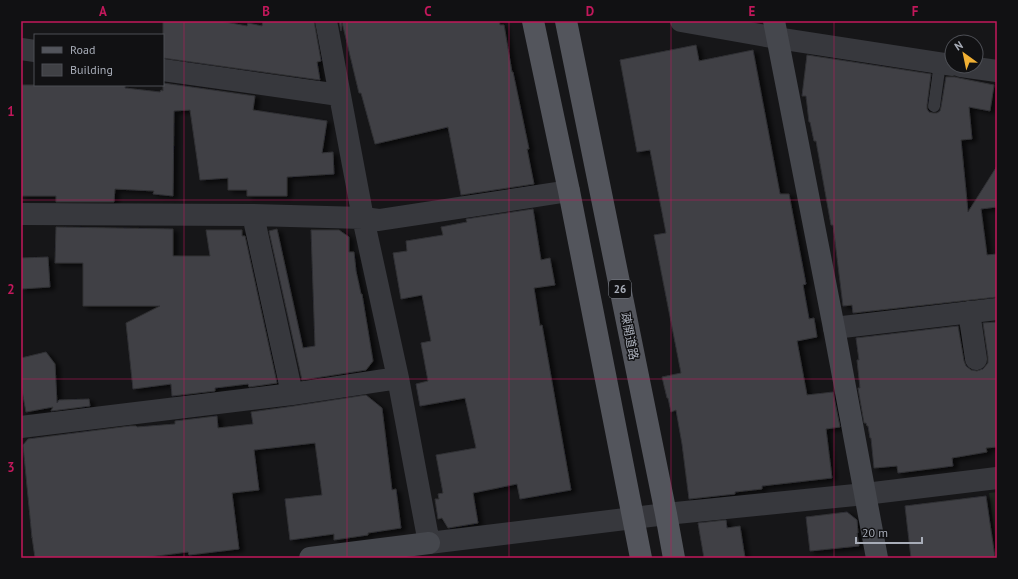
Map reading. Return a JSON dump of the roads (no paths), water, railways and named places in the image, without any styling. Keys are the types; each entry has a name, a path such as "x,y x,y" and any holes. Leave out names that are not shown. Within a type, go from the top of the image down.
{"main road":[{"path":"533,21 569,191 641,558"},
{"name":"疎開道路","path":"566,21 674,558"}],"street":[{"path":"326,21 363,218 398,378 428,543"},
{"path":"681,21 775,29 944,64"},
{"path":"775,29 834,328 877,558"},
{"path":"21,49 34,51"},
{"path":"984,69 997,71"},
{"path":"164,70 339,95"},
{"path":"21,214 253,215 363,218 379,220 569,191"},
{"path":"253,215 292,394"},
{"path":"834,328 997,309"},
{"path":"970,312 976,359"},
{"path":"21,427 292,394 398,378"},
{"path":"310,558 666,514 865,494 997,478"}],"lane":[{"path":"934,106 944,71"}]}
